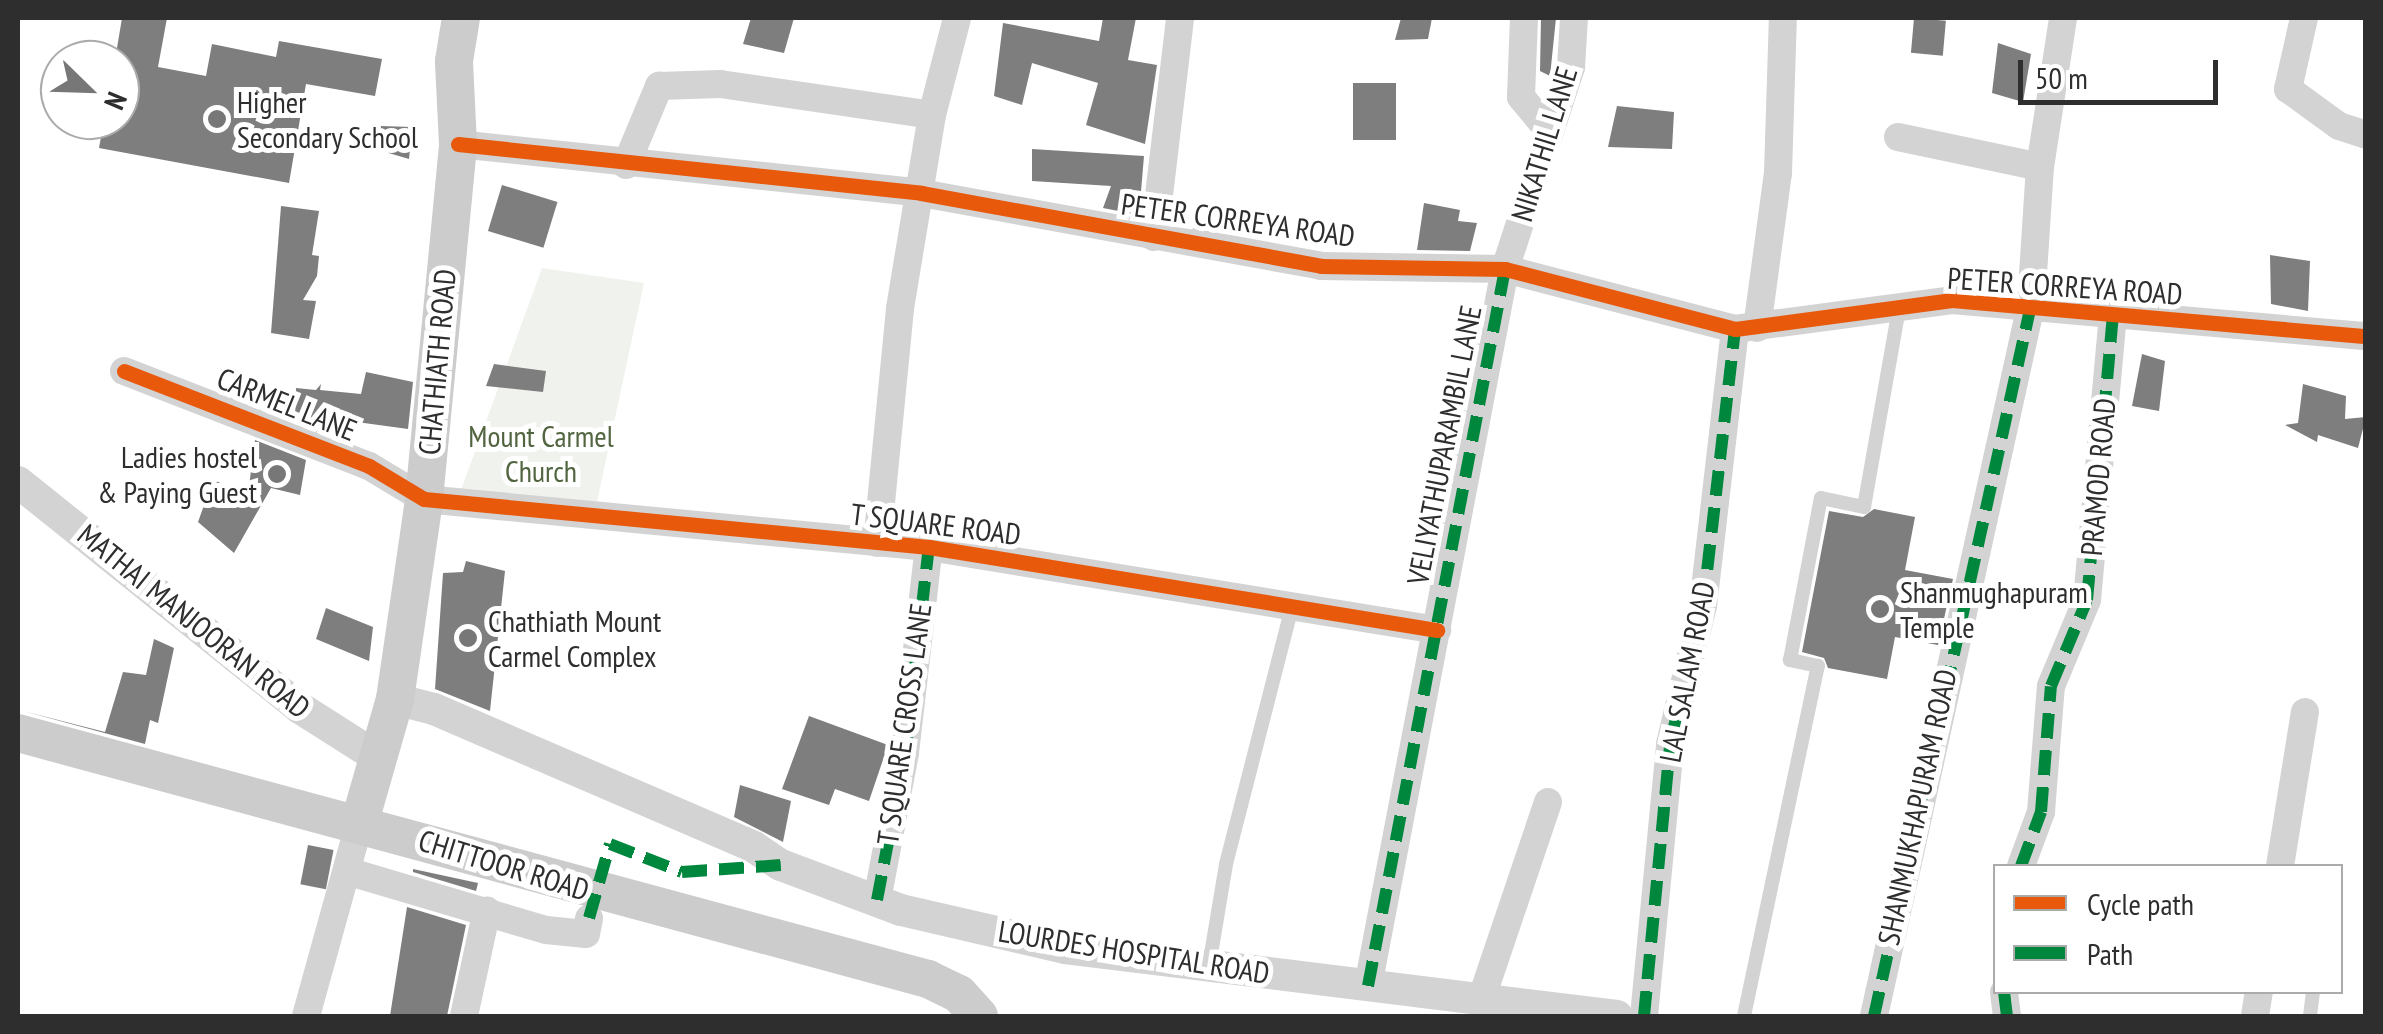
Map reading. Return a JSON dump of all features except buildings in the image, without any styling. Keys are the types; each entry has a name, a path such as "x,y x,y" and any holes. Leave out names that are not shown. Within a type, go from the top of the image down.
{"main road":[{"name":"CHATHIATH ROAD","path":"360,821 374,756 394,699 424,499 458,144 454,61 461,18"},
{"name":"CHITTOOR ROAD","path":"18,734 360,821 673,915 928,979 959,994 979,1016"}],"street":[{"path":"878,543 900,308 932,114 957,18"},
{"path":"1154,236 1180,18"},
{"path":"1524,18 1521,97 1549,132"},
{"name":"NIKATHIL LANE","path":"1505,269 1571,67 1574,18"},
{"name":"LAL SALAM ROAD","path":"1644,1016 1670,744 1703,606 1746,328 1778,174 1783,18"},
{"name":"SHANMUKHAPURAM ROAD","path":"1874,1016 2031,305 2040,167 2062,18"},
{"path":"2304,18 2288,89 2339,126 2366,135"},
{"path":"626,166 659,86 720,84 932,114"},
{"path":"1898,137 2040,167"},
{"name":"PETER CORREYA ROAD","path":"458,144 626,166 921,193 1321,266 1505,269 1746,328 1952,300 2366,336"},
{"name":"VELIYATHUPARAMBIL LANE","path":"1368,986 1505,269"},
{"name":"PRAMOD ROAD","path":"2022,864 2041,812 2051,686 2087,600 2113,316"},
{"name":"CARMEL LANE","path":"124,371 369,466 424,499"},
{"name":"MATHAI MANJOORAN ROAD","path":"18,482 300,708 374,756"},
{"name":"T SQUARE ROAD","path":"424,499 928,547 1437,630"},
{"name":"T SQUARE CROSS LANE","path":"877,900 905,753 928,547"},
{"name":"LOURDES HOSPITAL ROAD","path":"394,699 434,710 754,847 781,864 877,900 1065,948 1617,1016"},
{"path":"2280,864 2305,712"},
{"path":"1481,1000 1548,802"},
{"path":"306,1016 350,872 360,821"},
{"path":"350,872 566,934 586,934 589,918"},
{"path":"464,1016 488,910"}],"lane":[{"path":"1744,1016 1818,666 1790,660 1821,498 1864,507 1899,308"},
{"path":"1209,966 1226,864 1292,606"}],"green space":[{"name":"Mount Carmel Church","path":"542,268 644,283 592,525 454,509"}],"marked path":[{"path":"1368,986 1505,269"},
{"path":"1874,1016 2031,305"},
{"path":"2022,864 2041,812 2051,686 2087,600 2113,316"},
{"path":"1644,1016 1670,744 1703,606 1735,329"},
{"path":"877,900 905,753 929,547"},
{"path":"589,918 610,844 682,872 781,865"},
{"path":"2004,994 2007,1016"}],"cycle path":[{"path":"458,144 921,193 1321,266 1505,269 1735,329 1952,300 2366,336"},
{"path":"124,371 369,466 424,499 929,547 1437,630"}],"place":[{"name":"Higher Secondary School","path":"217,119"},
{"name":"Ladies hostel & Paying Guest","path":"277,474"},
{"name":"Shanmughapuram Temple","path":"1880,609"},
{"name":"Chathiath Mount Carmel Complex","path":"468,638"}]}
